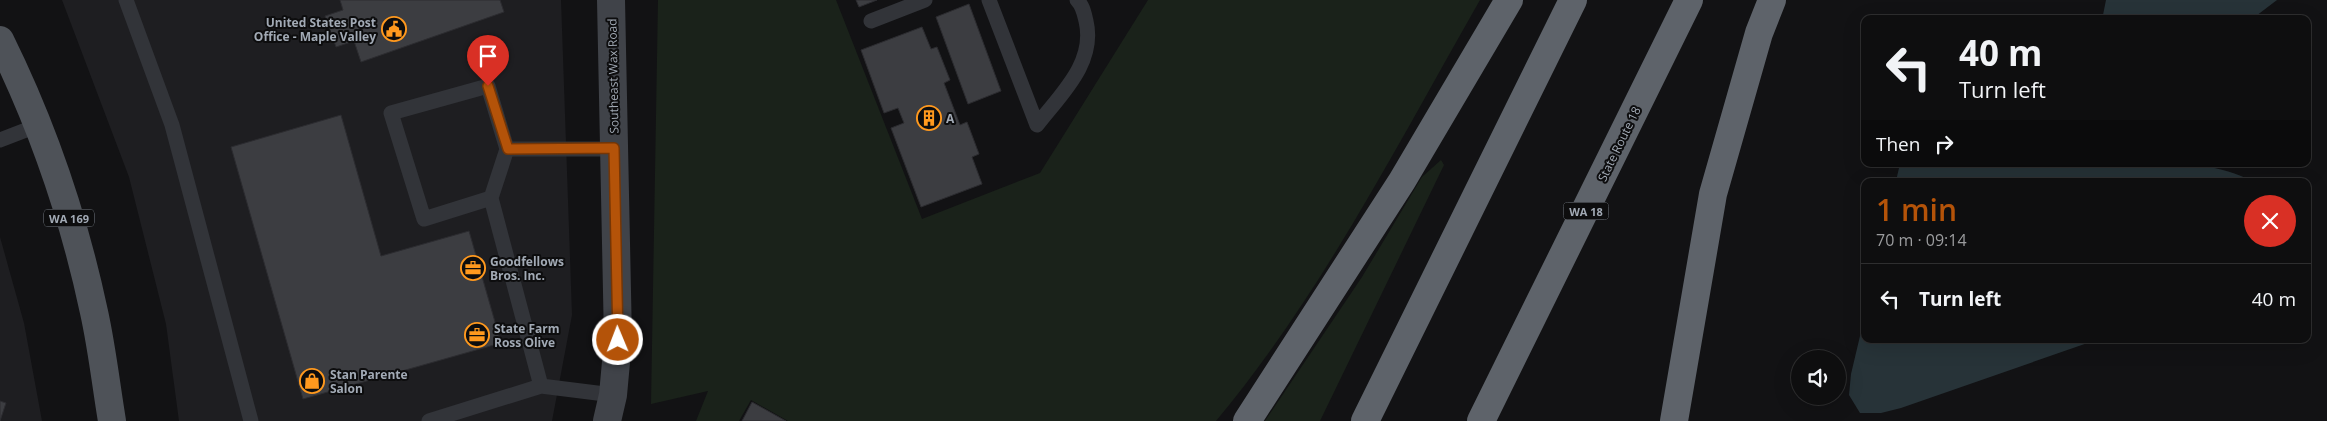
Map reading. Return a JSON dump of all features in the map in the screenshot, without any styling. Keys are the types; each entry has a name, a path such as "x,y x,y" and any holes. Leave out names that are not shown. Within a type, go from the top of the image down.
{"highway":[{"path":"1247,421 1402,181 1510,0"},
{"path":"1365,421 1488,176 1573,0"},
{"name":"State Route 18","path":"1481,421 1690,0"},
{"path":"1674,421 1713,194 1759,33 1772,0"}],"main road":[{"name":"Southeast Wax Road","path":"610,408 618,340 611,0"},
{"name":"WA 169","path":"0,40 39,126 58,176 94,312 112,421"}],"lane":[{"path":"126,0 172,125 250,421"},
{"path":"871,21 925,0"},
{"path":"989,0 1037,125 1081,68 1089,33 1081,4 1077,0"},
{"path":"491,198 424,219 391,113 488,86 508,149 491,198 541,386"},
{"path":"0,140 39,126"},
{"path":"508,149 614,148"},
{"path":"429,421 541,386 610,408"}],"shaded area":[{"path":"62,0 561,0 572,315 552,421 179,421 166,324 129,177"},
{"path":"658,0 836,0 922,219 1040,173 1148,0 1480,0 1388,163 1324,270 1290,322 1216,421 788,421 751,400 739,421 696,421 708,391 651,404"},
{"path":"2106,0 2277,0 2257,15 2103,15"},
{"path":"1441,160 1444,165 1320,421 1265,421 1362,277 1422,177"},
{"path":"2209,167 2244,178 1897,178 1899,168"},
{"path":"0,237 24,323 42,421 0,421"},
{"path":"1861,332 1861,343 2088,343 1901,408 1881,413 1860,413 1849,395 1851,374"}],"building":[{"name":"United States Post Office - Maple Valley","path":"340,0 500,0 504,12 361,62 354,41 336,47 325,16 343,10"},
{"path":"856,0 877,0 859,7"},
{"path":"969,4 1001,91 968,104 936,17"},
{"name":"A","path":"922,27 931,49 937,47 950,80 944,83 960,125 967,122 979,154 972,157 982,184 921,207 891,128 904,123 898,108 884,113 861,50"},
{"path":"341,115 381,256 469,231 501,343 303,399 231,147"},
{"path":"0,401 6,403 0,421"},
{"path":"752,402 786,421 742,421"}],"place":[{"name":"United States Post Office - Maple Valley","path":"394,29"},
{"name":"A","path":"929,118"},
{"name":"Goodfellows Bros. Inc.","path":"473,268"},
{"name":"State Farm Ross Olive","path":"477,335"},
{"name":"Stan Parente Salon","path":"312,381"}],"route":[{"path":"488,86 508,149 614,148 618,340"}]}
